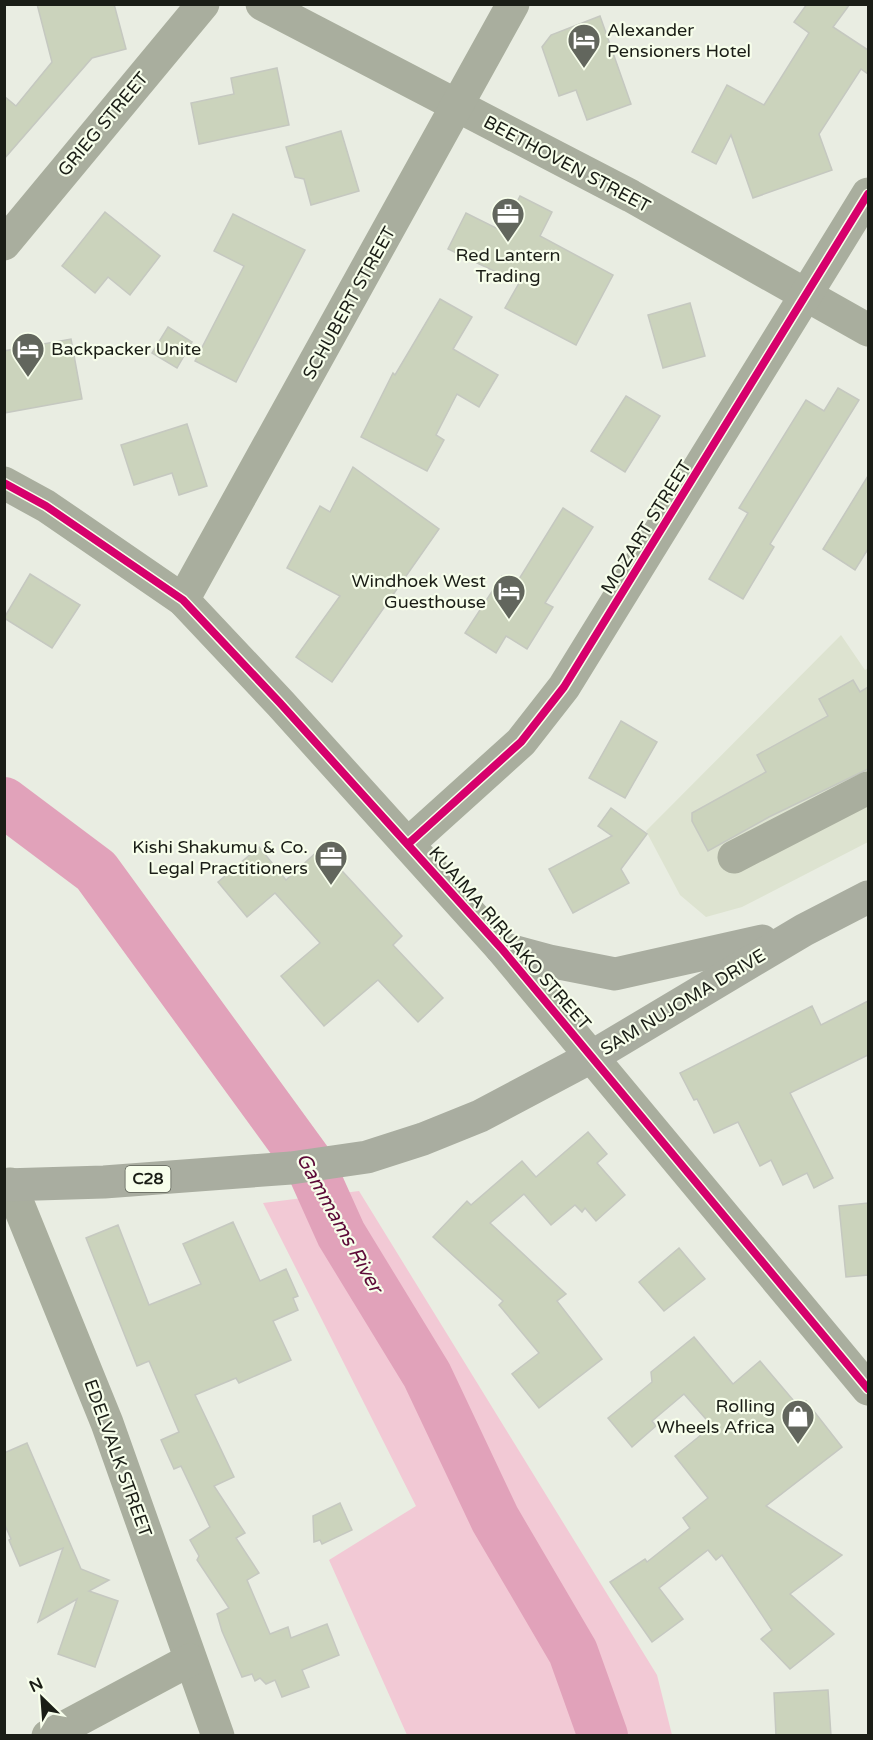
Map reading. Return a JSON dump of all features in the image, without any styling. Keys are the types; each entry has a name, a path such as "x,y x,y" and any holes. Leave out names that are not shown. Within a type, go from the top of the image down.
{"highway":[{"name":"SAM NUJOMA DRIVE","path":"7,1185 104,1182 291,1168 367,1157 423,1139 480,1116 593,1056 804,930 868,897"},
{"path":"501,948 560,964 615,974 724,952 804,930"}],"street":[{"name":"GRIEG STREET","path":"4,244 202,4"},
{"name":"BEETHOVEN STREET","path":"262,4 631,196 868,330"},
{"name":"SCHUBERT STREET","path":"183,600 513,4"},
{"name":"MOZART STREET","path":"408,844 521,742 564,687 868,194"},
{"name":"KUAIMA RIRUAKO STREET","path":"4,483 46,506 183,600 501,948 868,1389"},
{"path":"734,857 868,788"},
{"name":"EDELVALK STREET","path":"7,1185 107,1424 218,1736"},
{"path":"48,1736 190,1660"}],"shaded area":[{"path":"841,635 865,670 868,668 868,842 742,907 706,917 680,895 646,831"},
{"path":"359,1191 657,1675 672,1735 407,1735 329,1560 416,1506 263,1203"}],"building":[{"path":"37,4 114,4 126,49 92,58 4,159 4,96 16,106 52,62"},
{"path":"807,4 850,4 833,27 868,50 868,74 861,69 819,134 832,170 753,198 731,135 716,164 692,152 727,85 764,105 809,33 794,22"},
{"name":"Alexander Pensioners Hotel","path":"600,16 631,104 587,120 576,90 559,96 542,47 551,35"},
{"path":"277,68 289,125 199,144 191,103 234,94 231,78"},
{"path":"341,131 359,191 311,205 304,179 295,177 286,147"},
{"path":"520,196 552,212 540,236 613,275 576,345 505,308 519,283 448,249 466,213 502,231"},
{"path":"105,212 160,256 130,295 108,277 95,293 62,266"},
{"path":"233,214 305,250 236,382 195,361 244,266 214,251"},
{"path":"440,299 472,317 453,349 498,375 479,407 457,394 436,435 444,440 427,471 361,437 393,373 395,375"},
{"path":"690,303 705,356 663,368 648,315"},
{"path":"168,327 192,342 177,368 152,353"},
{"path":"71,339 82,399 4,413 4,351"},
{"path":"838,388 859,400 770,544 774,547 743,599 709,579 748,513 739,508 806,400 824,411"},
{"path":"626,396 660,416 625,472 591,451"},
{"path":"187,424 207,486 179,495 172,473 134,485 121,445"},
{"path":"353,467 439,529 332,682 296,657 340,596 287,568 320,506 330,512"},
{"path":"868,476 868,549 855,570 823,549"},
{"path":"563,508 593,527 545,603 553,607 527,649 506,636 496,653 465,633 502,576 516,584"},
{"path":"30,574 80,605 52,648 4,618"},
{"path":"853,680 860,692 868,687 868,769 769,817 708,851 692,821 692,813 766,772 757,755 828,716 819,699"},
{"path":"621,721 657,742 625,798 589,778"},
{"path":"611,808 647,834 621,869 629,883 573,913 549,869 612,836 598,826"},
{"path":"259,847 286,880 321,848 402,936 393,945 443,998 418,1022 378,980 324,1026 281,976 320,943 275,893 247,917 218,882"},
{"path":"868,1001 868,1055 790,1093 833,1178 814,1188 807,1173 783,1185 771,1160 760,1166 738,1122 714,1133 697,1099 694,1100 680,1073 812,1006 821,1025"},
{"path":"588,1132 607,1154 597,1163 625,1195 596,1221 585,1208 582,1212 575,1205 551,1225 524,1194 490,1223 566,1294 557,1301 602,1359 539,1408 512,1374 539,1353 499,1305 503,1301 433,1237 467,1201 471,1205 522,1161 536,1177"},
{"path":"868,1203 868,1275 846,1277 839,1206"},
{"path":"233,1222 260,1281 286,1269 298,1296 293,1298 298,1310 273,1321 291,1360 239,1383 236,1378 195,1395 234,1477 214,1486 245,1533 236,1538 259,1573 247,1580 270,1634 288,1627 291,1638 327,1624 339,1655 302,1670 309,1687 282,1697 275,1680 266,1684 260,1678 255,1681 252,1674 242,1677 222,1631 217,1614 229,1608 197,1560 199,1556 190,1540 210,1527 181,1466 174,1469 161,1440 179,1432 149,1361 137,1366 86,1238 118,1225 149,1305 201,1284 183,1244"},
{"path":"679,1248 705,1279 664,1311 639,1282"},
{"path":"694,1337 733,1384 760,1361 799,1407 806,1401 842,1447 766,1506 842,1555 790,1594 834,1634 790,1669 761,1639 772,1630 722,1555 716,1560 708,1550 659,1588 683,1619 652,1642 610,1582 645,1559 647,1562 690,1528 683,1518 708,1498 675,1456 712,1426 684,1394 652,1421 656,1426 632,1447 608,1418 652,1382 651,1372"},
{"path":"27,1443 81,1569 109,1580 89,1591 118,1601 95,1667 58,1654 77,1599 38,1622 63,1548 20,1566 9,1540 11,1539 4,1523 4,1453"},
{"path":"340,1503 352,1530 322,1544 320,1540 314,1542 313,1516"},
{"path":"828,1690 831,1736 776,1736 774,1693"}],"waterway":[{"name":"Gammams River","path":"4,802 96,871 310,1165 341,1234 427,1375 495,1519 573,1652 603,1736"}],"cycle path":[{"path":"408,844 521,742 564,687 868,194"},
{"path":"4,483 46,506 183,600 280,703 501,948 868,1389"}],"place":[{"name":"Alexander Pensioners Hotel","path":"584,69"},
{"name":"Red Lantern Trading","path":"508,243"},
{"name":"Backpacker Unite","path":"28,378"},
{"name":"Windhoek West Guesthouse","path":"509,620"},
{"name":"Kishi Shakumu & Co. Legal Practitioners","path":"331,886"},
{"name":"Rolling Wheels Africa","path":"798,1445"}]}
